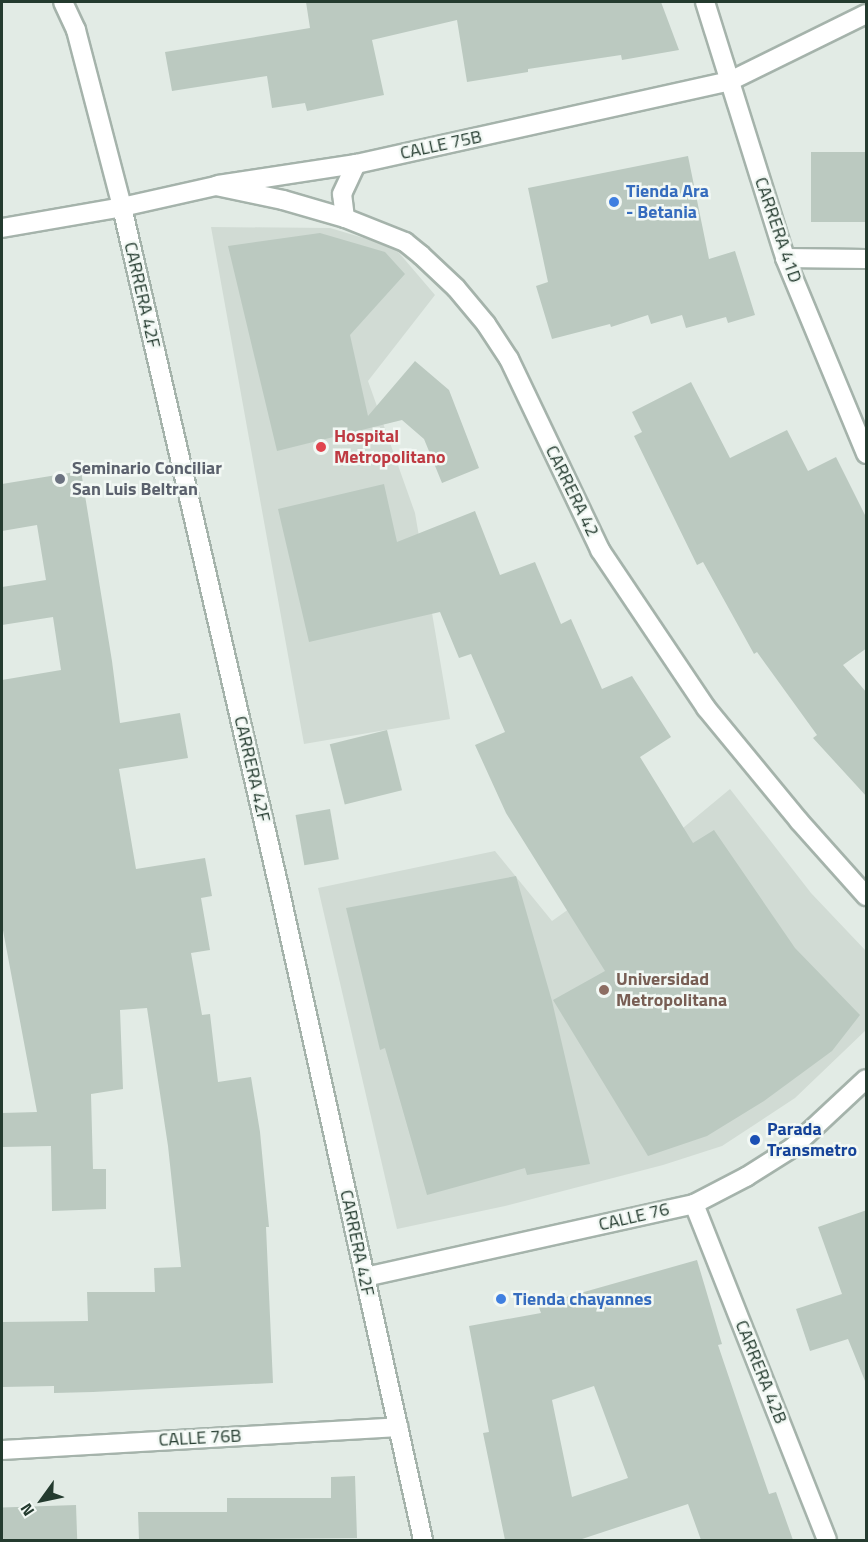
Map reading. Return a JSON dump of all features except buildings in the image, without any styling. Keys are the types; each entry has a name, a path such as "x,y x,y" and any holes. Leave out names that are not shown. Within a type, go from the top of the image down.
{"street":[{"name":"CARRERA 42F","path":"63,2 76,30 122,207 278,883 423,1540"},
{"name":"CARRERA 41D","path":"705,2 786,258 867,454"},
{"name":"CALLE 75B","path":"2,228 122,207 216,186 356,164 730,81 867,14"},
{"path":"345,218 342,194 356,164"},
{"name":"CARRERA 42","path":"216,186 283,200 345,218 405,242 456,288 486,324 509,359 600,550 706,708 799,821 867,896"},
{"path":"786,258 867,259"},
{"name":"CALLE 76","path":"365,1277 694,1204 746,1177 792,1148 867,1079"},
{"name":"CARRERA 42B","path":"694,1204 827,1540"},
{"name":"CALLE 76B","path":"2,1450 398,1426"}],"shaded area":[{"name":"Hospital Metropolitano","path":"211,227 330,228 394,247 435,295 368,381 415,513 450,719 304,744"},
{"name":"Universidad Metropolitana","path":"730,789 811,893 866,951 866,1030 795,1098 722,1146 663,1165 505,1206 397,1229 318,888 495,851 552,921 683,828"}],"place":[{"name":"Tienda Ara - Betania","path":"614,202"},
{"name":"Hospital Metropolitano","path":"321,447"},
{"name":"Seminario Conciliar San Luis Beltran","path":"60,479"},
{"name":"Universidad Metropolitana","path":"604,990"},
{"name":"Parada Transmetro","path":"755,1140"},
{"name":"Tienda chayannes","path":"501,1299"}]}
